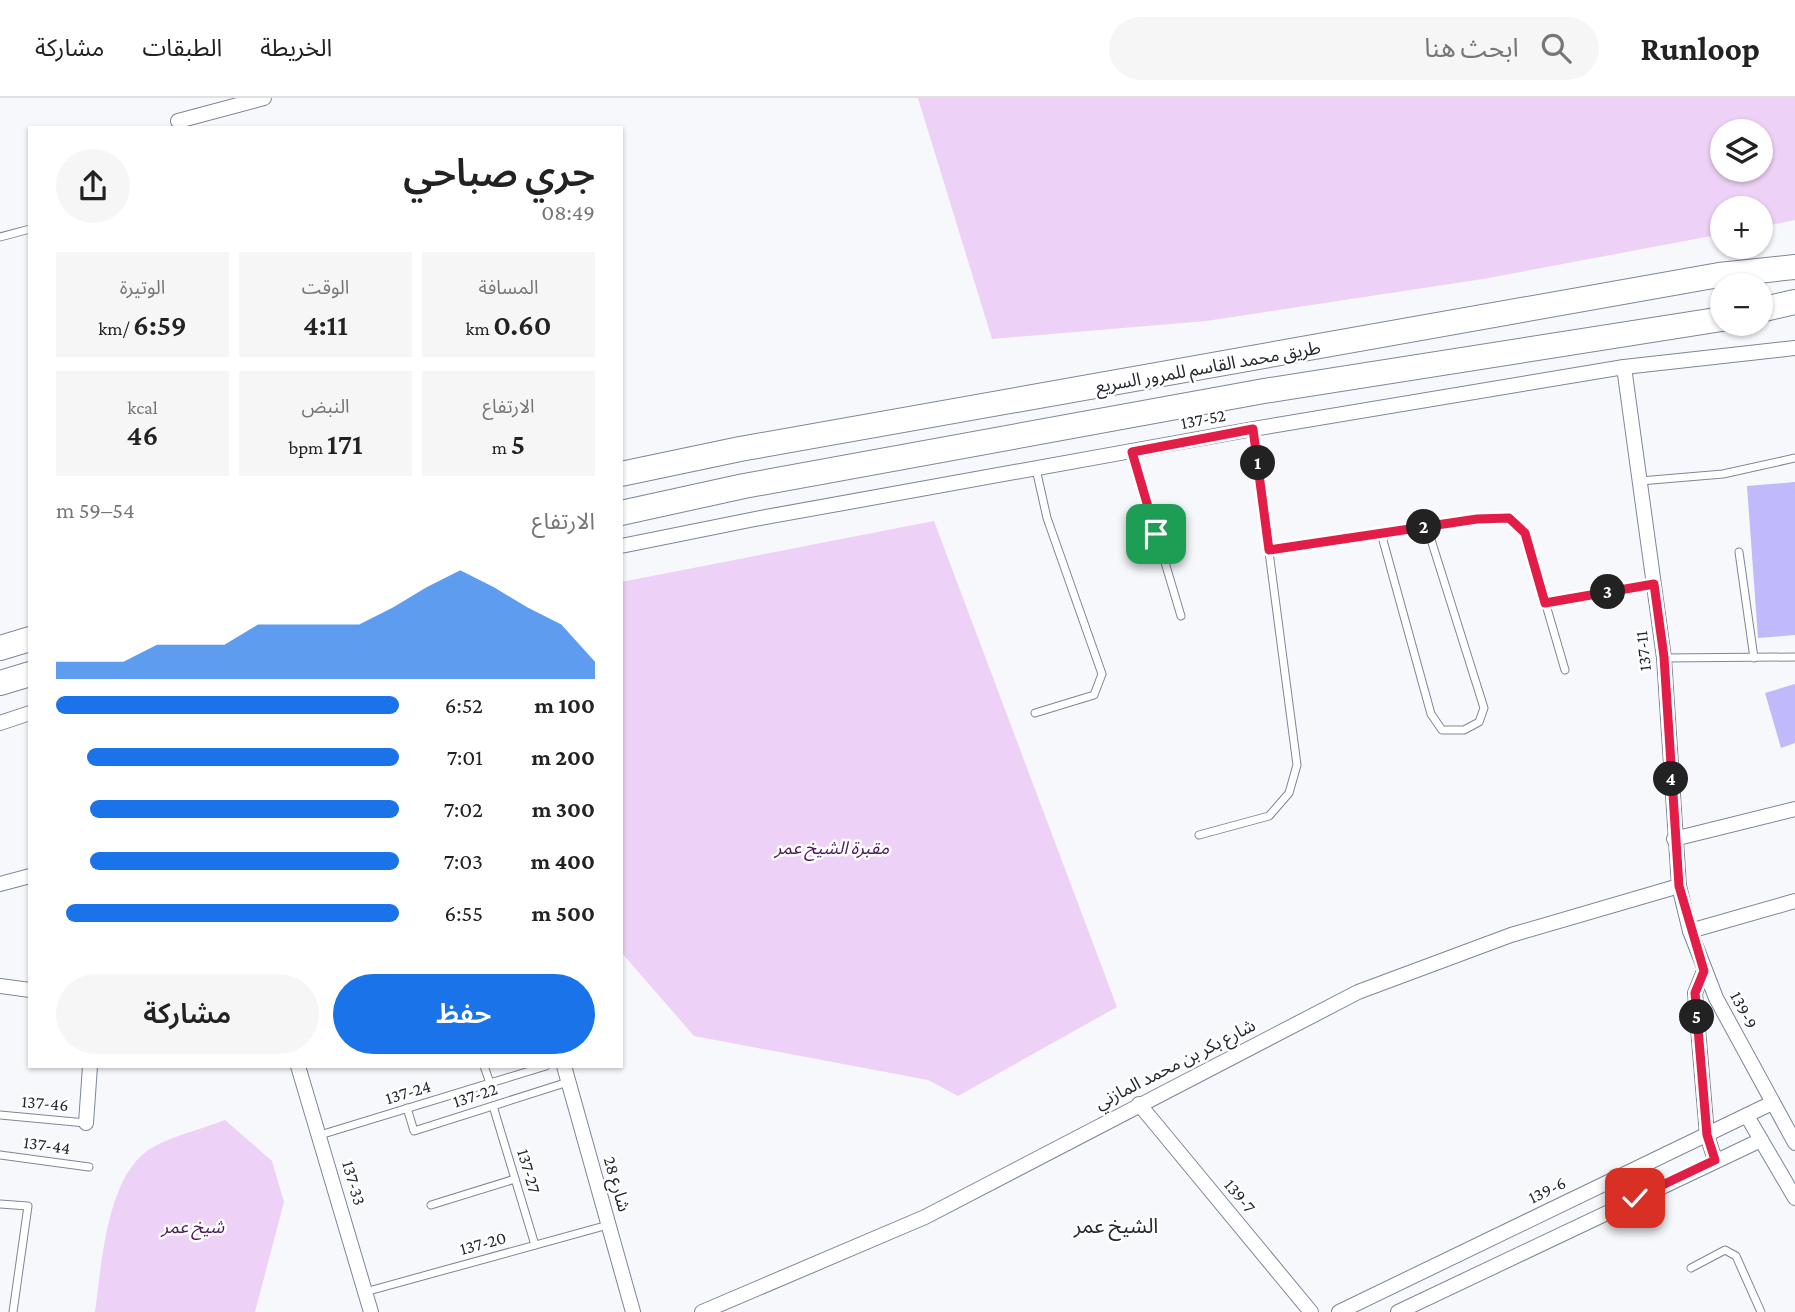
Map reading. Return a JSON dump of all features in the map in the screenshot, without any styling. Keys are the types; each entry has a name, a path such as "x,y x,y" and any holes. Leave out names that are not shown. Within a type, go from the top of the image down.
{"highway":[{"path":"1726,273 1795,252"},
{"name":"طريق محمد القاسم للمرور السريع","path":"1738,273 1795,267"},
{"name":"طريق محمد القاسم للمرور السريع","path":"623,474 740,449 1710,277"},
{"path":"1773,307 1795,302"},
{"path":"1773,316 1795,314"},
{"name":"طريق محمد القاسم للمرور السريع","path":"623,513 744,486 1264,391 1710,321"},
{"path":"0,648 28,640"},
{"path":"0,683 28,675"}],"street":[{"path":"178,121 264,98"},
{"name":"137-52","path":"623,546 755,519 1253,429 1624,367 1795,348"},
{"name":"137-11","path":"1624,367 1664,657 1674,839 1679,886 1690,931"},
{"path":"0,723 28,714"},
{"path":"1674,839 1795,809"},
{"path":"0,884 28,877"},
{"name":"شارع بكر بن محمد المازني","path":"702,1312 925,1217 1358,992 1511,935 1679,886"},
{"path":"1690,931 1795,901"},
{"name":"139-9","path":"1690,931 1704,971 1795,1143"},
{"path":"1704,971 1695,993 1707,1135 1715,1160"},
{"path":"0,987 28,990"},
{"path":"86,1123 90,1068"},
{"name":"137-33","path":"299,1068 371,1312"},
{"name":"شارع 28","path":"564,1068 633,1312"},
{"name":"139-6","path":"1339,1312 1772,1103"},
{"name":"139-7","path":"1139,1104 1311,1312"},
{"path":"1747,1116 1795,1198"},
{"path":"1398,1312 1761,1140"}],"lane":[{"path":"0,237 28,230"},
{"path":"1199,835 1269,816 1289,793 1297,765 1253,429"},
{"path":"1132,452 1181,616"},
{"path":"1640,481 1723,474 1795,458"},
{"path":"1035,713 1094,695 1102,674 1047,519 1036,469"},
{"path":"1269,550 1509,518 1525,533 1564,670"},
{"path":"1381,533 1431,714 1442,730 1464,730 1479,722 1484,708 1427,527"},
{"path":"1739,552 1754,658"},
{"path":"1545,603 1654,584"},
{"path":"1664,657 1795,657"},
{"path":"485,1068 490,1083"},
{"name":"137-24","path":"320,1135 539,1068"},
{"name":"137-22","path":"407,1108 414,1130 568,1082"},
{"name":"137-27","path":"493,1105 535,1245"},
{"name":"137-46","path":"0,1115 86,1123"},
{"name":"137-44","path":"0,1155 89,1167"},
{"path":"431,1205 515,1179"},
{"path":"0,1204 28,1206 13,1312"},
{"name":"137-20","path":"365,1292 608,1225"},
{"path":"1691,1268 1725,1250 1735,1256 1760,1312"}],"green space":[{"path":"918,98 1795,98 1795,220 1773,225 1773,196 1710,196 1710,236 1483,279 1206,321 992,339"},
{"name":"مقبرة الشيخ عمر","path":"934,521 1117,1007 958,1096 928,1080 694,1036 623,954 623,582"},
{"name":"شيخ عمر","path":"225,1120 272,1161 284,1202 255,1312 95,1312 109,1220 126,1176 139,1158 155,1146"}],"building":[{"path":"1795,482 1795,635 1758,638 1747,486"},
{"path":"1795,684 1795,743 1781,748 1765,693"}],"district":[{"name":"الشيخ عمر","path":"1116,1226"}],"route":[{"path":"1156,534 1132,452 1253,429 1269,550 1477,519 1509,518 1525,533 1545,603 1654,584 1664,657 1679,886 1690,931 1704,971 1695,993 1707,1135 1715,1160 1635,1198"}]}
